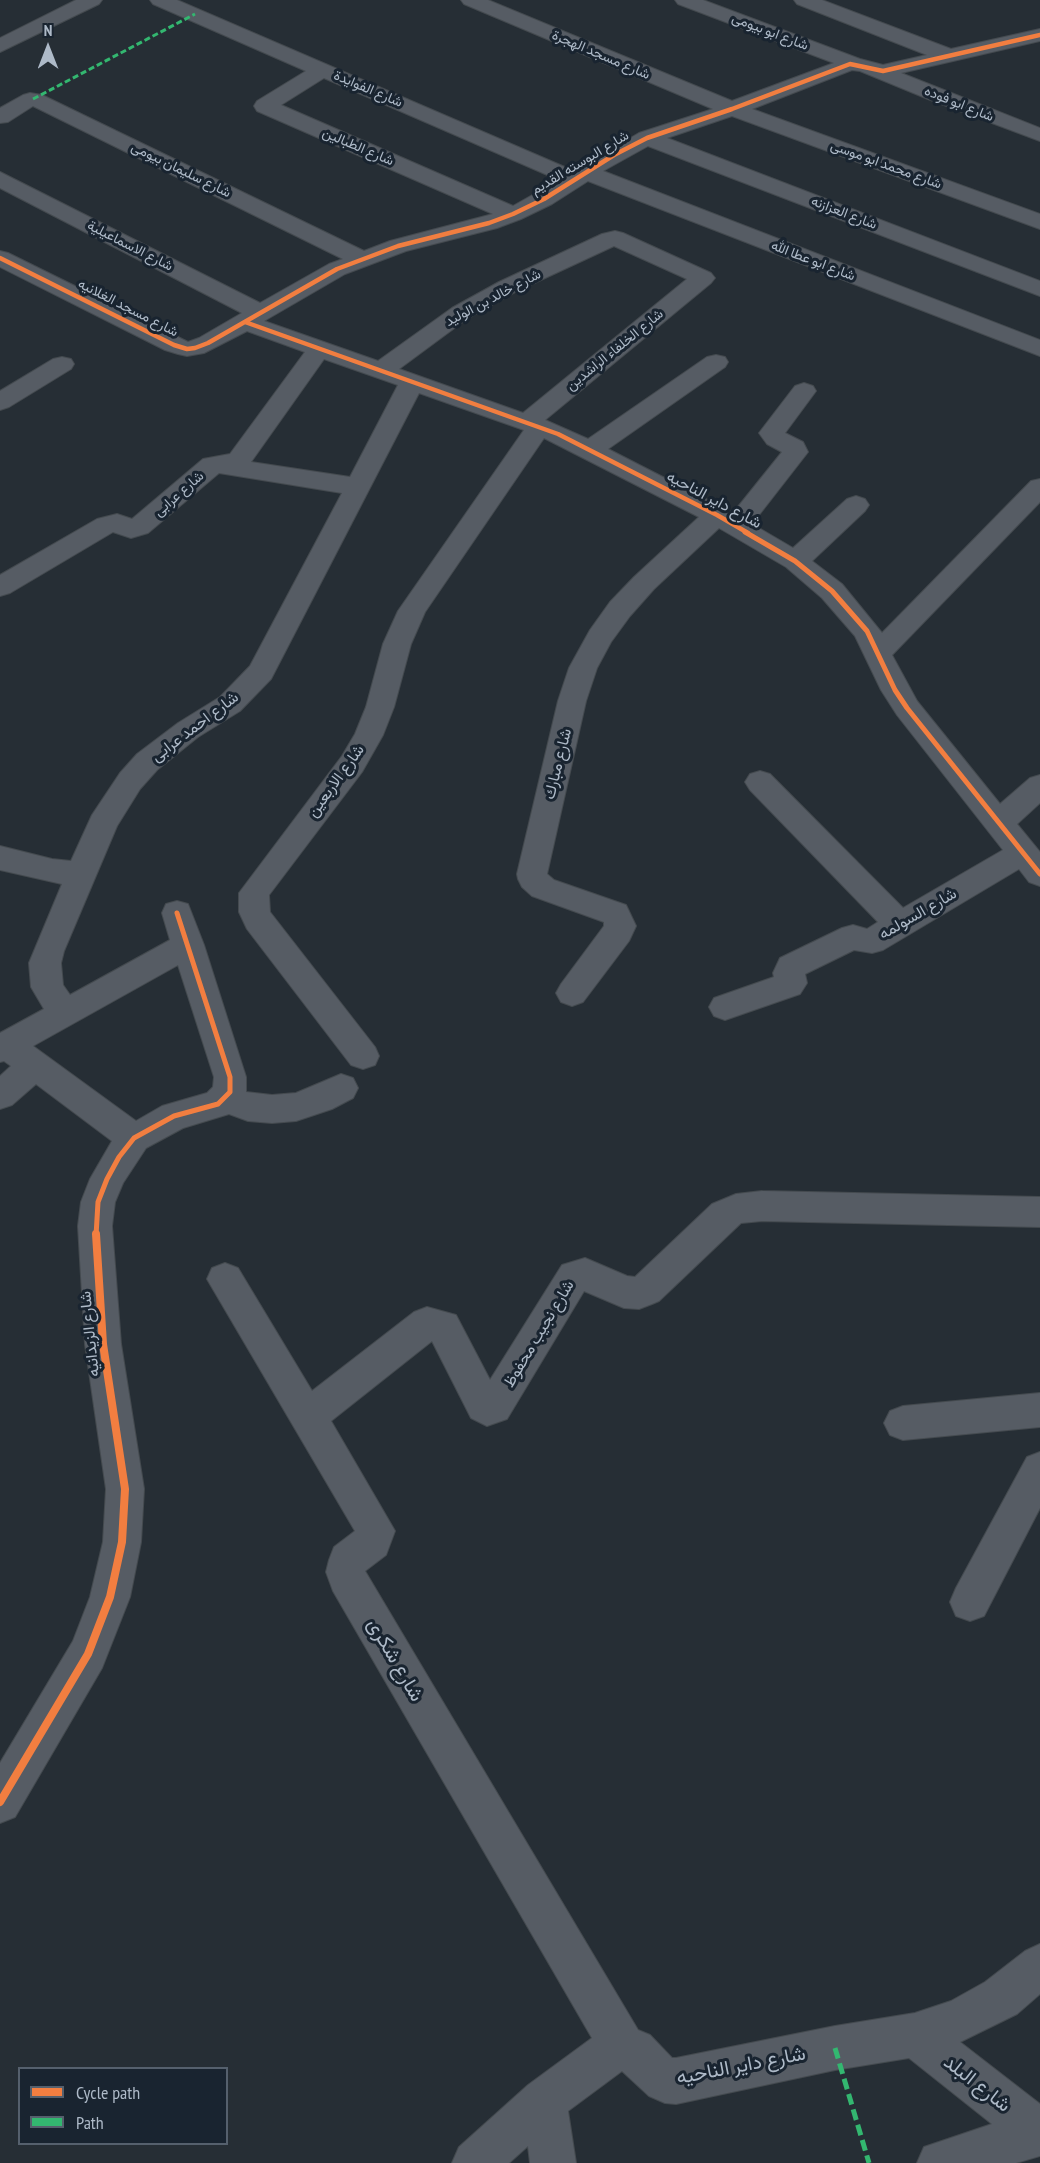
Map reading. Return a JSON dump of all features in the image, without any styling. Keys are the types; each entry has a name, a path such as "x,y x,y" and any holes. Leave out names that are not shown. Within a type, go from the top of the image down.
{"street":[{"path":"0,46 92,0"},
{"name":"شارع الفوايدة","path":"160,0 322,70 580,175"},
{"name":"شارع مسجد الهجرة","path":"471,0 732,109"},
{"name":"شارع ابو بيومى","path":"685,0 855,64"},
{"path":"804,0 947,55"},
{"path":"855,64 879,71 1029,38 1040,55"},
{"name":"شارع البوسته القديم","path":"253,317 305,285 362,259 513,214 544,199 580,175 647,138 855,64"},
{"name":"شارع الطبالين","path":"322,70 265,106 513,214"},
{"name":"شارع ابو فوده","path":"879,71 1040,135"},
{"name":"شارع سليمان بيومى","path":"0,117 30,99 35,99 362,259"},
{"name":"شارع محمد ابو موسى","path":"732,109 1040,222"},
{"name":"شارع العزازنه","path":"647,138 1040,289"},
{"name":"شارع ابو عطا الله","path":"580,175 1040,349"},
{"name":"شارع الاسماعيلية","path":"0,179 253,317"},
{"name":"شارع خالد بن الوليد","path":"382,370 468,309 613,238 703,278"},
{"name":"شارع مسجد الغلانيه","path":"0,258 180,348 202,346 253,317"},
{"path":"0,287 27,271"},
{"name":"شارع الخلفاء الراشدين","path":"533,424 703,278"},
{"name":"شارع داير الناحيه","path":"253,317 319,348 533,424 727,521 795,561 851,610 867,631 895,690 907,708 1032,863"},
{"name":"شارع عرابى","path":"0,587 106,525 117,523 131,529 140,527 215,464 232,463 238,460 319,348"},
{"path":"589,450 716,362"},
{"path":"0,402 62,364"},
{"name":"شارع احمد عرابى","path":"64,1013 47,987 45,963 48,951 103,823 130,781 167,745 230,704 261,672 413,381"},
{"path":"727,521 795,452 794,448 776,438 772,433 804,391"},
{"name":"شارع الاربعين","path":"363,1056 258,920 254,912 254,893 352,764 373,726 393,655 412,611 533,424"},
{"path":"215,464 358,487"},
{"path":"878,653 1040,487"},
{"path":"795,561 855,505"},
{"name":"شارع مبارك","path":"572,993 620,926 615,915 543,888 533,879 532,874 572,701 584,668 600,637 620,609 644,583 727,521"},
{"path":"760,782 900,925"},
{"path":"999,822 1040,786"},
{"path":"0,858 52,871 82,874"},
{"name":"شارع السولمه","path":"725,1007 789,985 792,983 789,973 791,967 853,937 869,942 1032,863"},
{"path":"134,1138 34,1066 3,1047 64,1013 183,929 232,1084 225,1099 248,1107 272,1109 296,1107 320,1100 341,1088"},
{"path":"0,1095 34,1066"},
{"name":"شارع الزيدانيه","path":"0,1802 88,1654 110,1597 122,1542 125,1489 103,1344 95,1226 98,1202 107,1179 134,1138 174,1116 218,1104 225,1099"},
{"name":"شارع نجيب محفوظ","path":"309,1416 427,1323 443,1326 484,1406 487,1409 494,1407 574,1276 585,1274 624,1292 639,1293 646,1290 724,1215 736,1209 762,1206 1040,1212"},
{"name":"شارع شكرى","path":"225,1279 376,1531 372,1542 348,1560 345,1572 347,1578 623,2048"},
{"path":"903,1423 1040,1410"},
{"path":"970,1602 1040,1470"},
{"name":"شارع داير الناحيه","path":"623,2048 634,2051 665,2080 676,2081 835,2048 915,2035 960,2020 1001,1998 1040,1966"},
{"name":"شارع البلد","path":"915,2035 1040,2133"},
{"path":"475,2163 544,2101 614,2049 623,2048"},
{"path":"544,2101 553,2163"},
{"path":"940,2163 1040,2133"}],"marked path":[{"path":"33,99 195,14"},
{"path":"835,2048 869,2163"}],"cycle path":[{"path":"0,258 174,345 187,349 195,348 208,343 337,269 398,246 489,223 513,214 544,199 614,155 647,138 732,109 850,64 883,71 1040,35"},
{"path":"245,322 558,434 717,515 795,561 832,591 867,631 895,690 907,708 1040,874"},
{"path":"0,1802 88,1654 110,1597 122,1542 125,1489 103,1344 95,1226 98,1202 119,1157 134,1138 174,1116 218,1104 230,1092 230,1077 177,913"}]}
